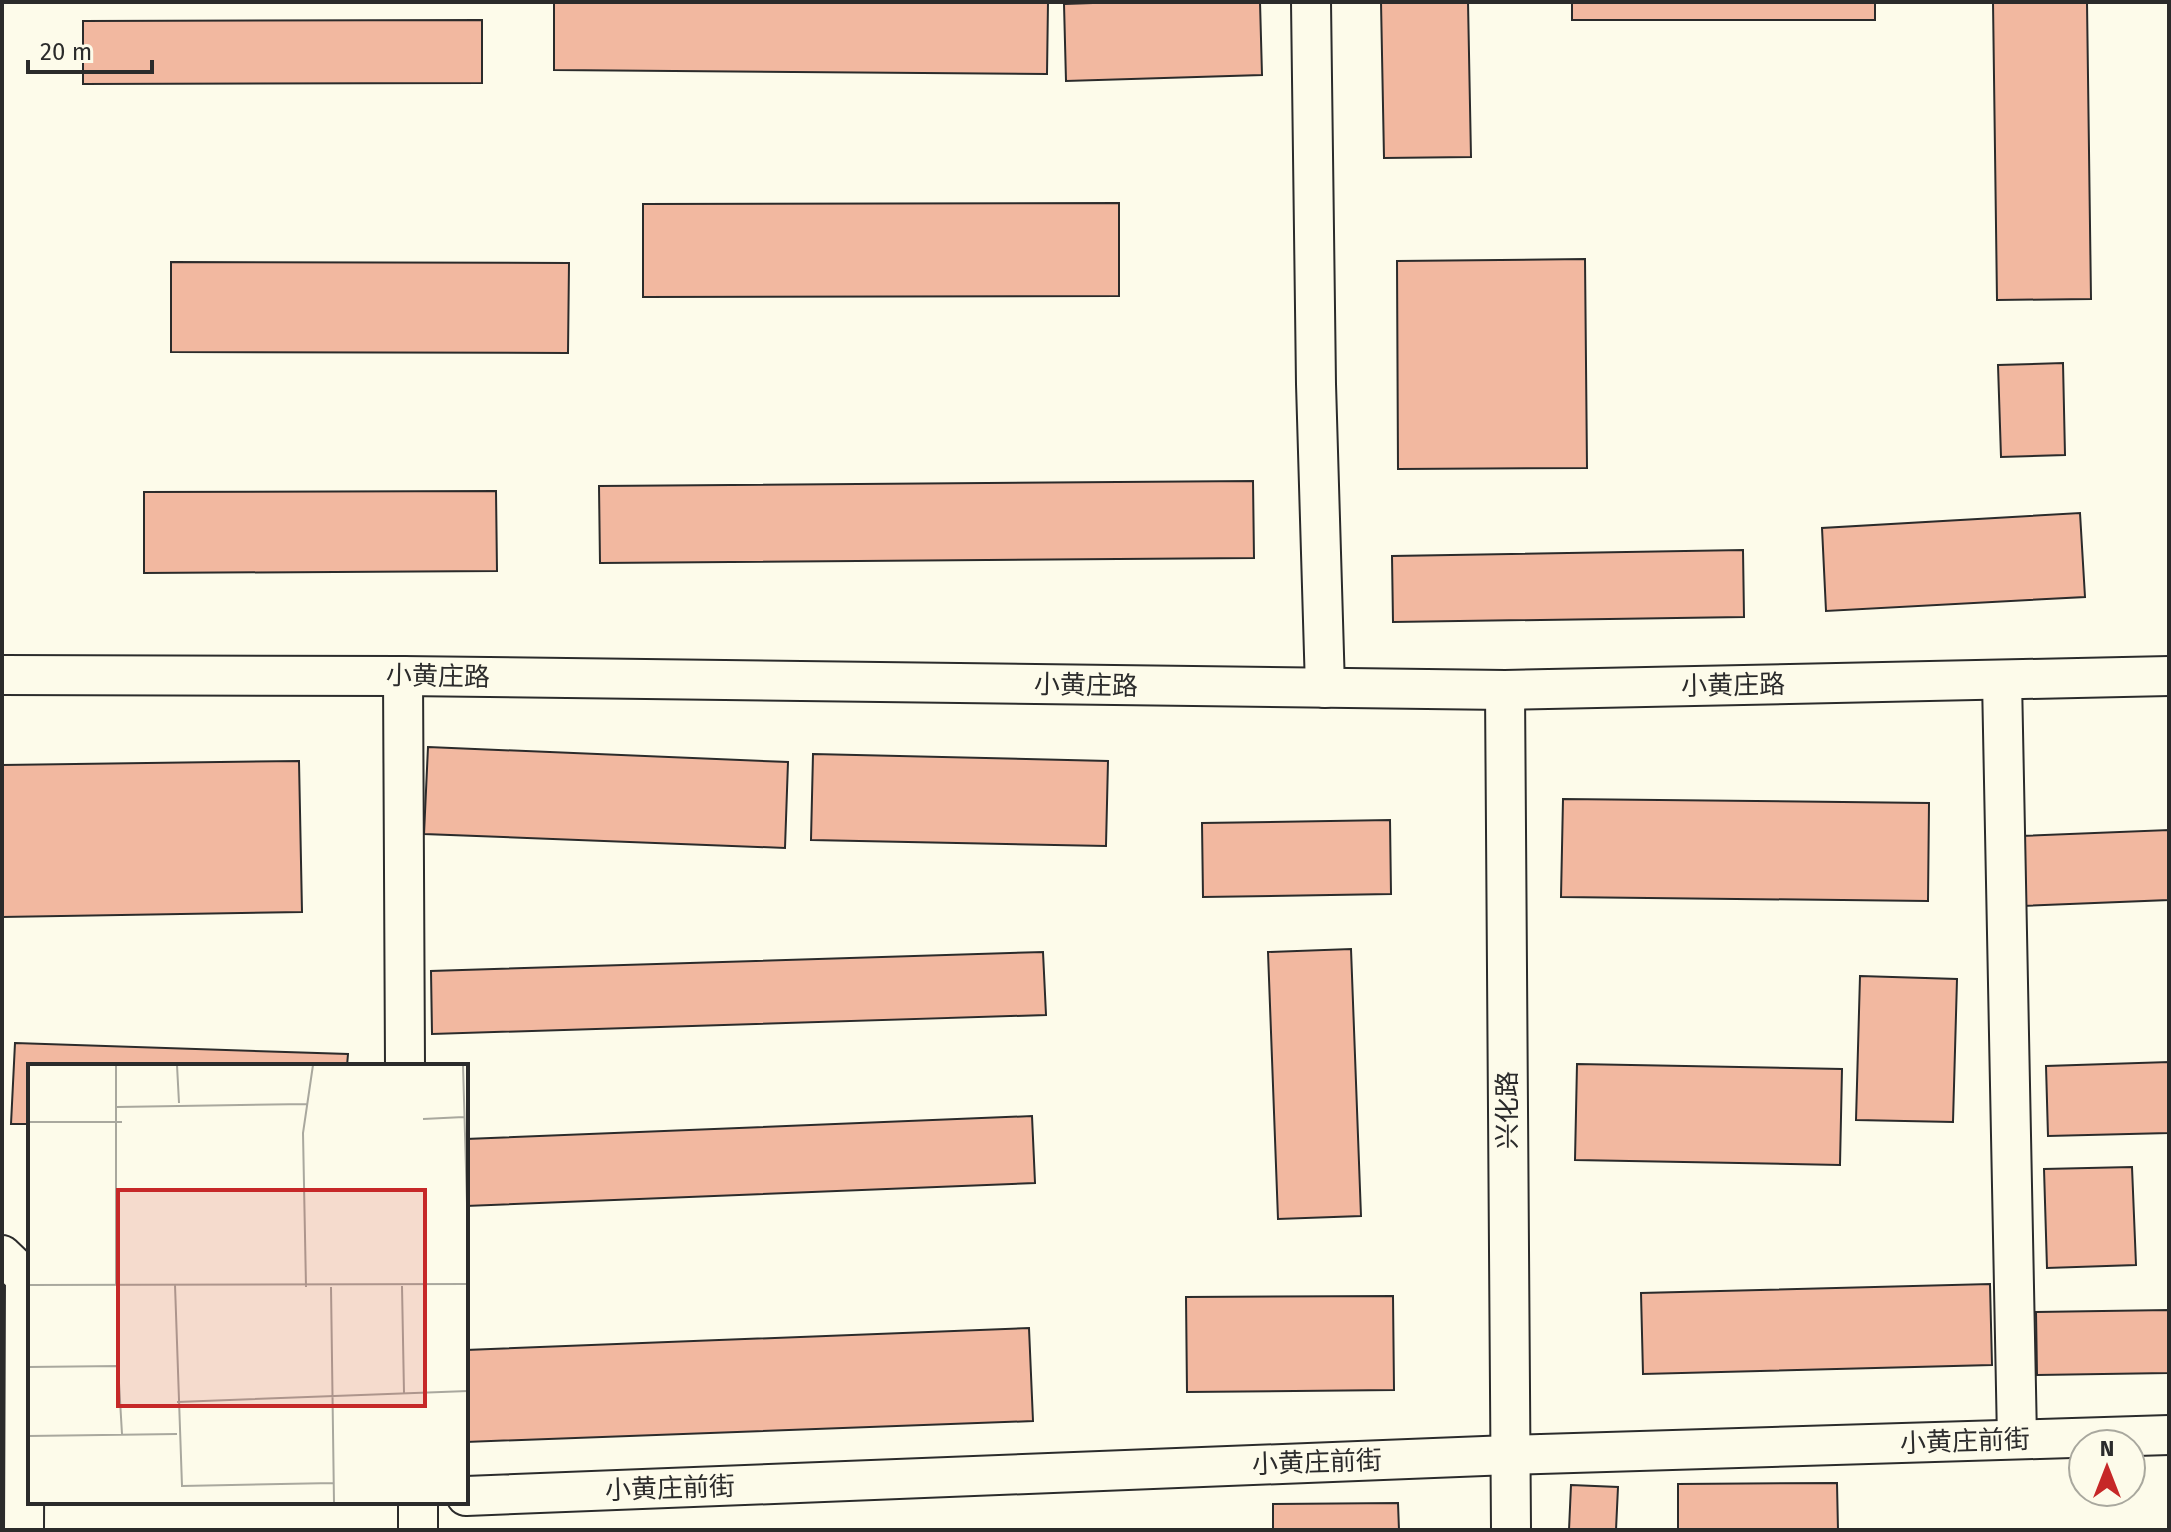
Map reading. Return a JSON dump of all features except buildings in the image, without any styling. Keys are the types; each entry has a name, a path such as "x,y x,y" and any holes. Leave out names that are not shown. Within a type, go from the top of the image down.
{"street":[{"path":"1311,2 1316,384 1325,688"},
{"name":"小黄庄路","path":"2,675 403,676 1505,690 2169,676"},
{"path":"403,676 405,1064"},
{"path":"2002,680 2017,1439"},
{"name":"兴化路","path":"1505,690 1511,1530"},
{"path":"2,1255 25,1277 24,1530"},
{"name":"小黄庄前街","path":"468,1496 1509,1455 2169,1435"},
{"path":"418,1504 418,1530"}]}
